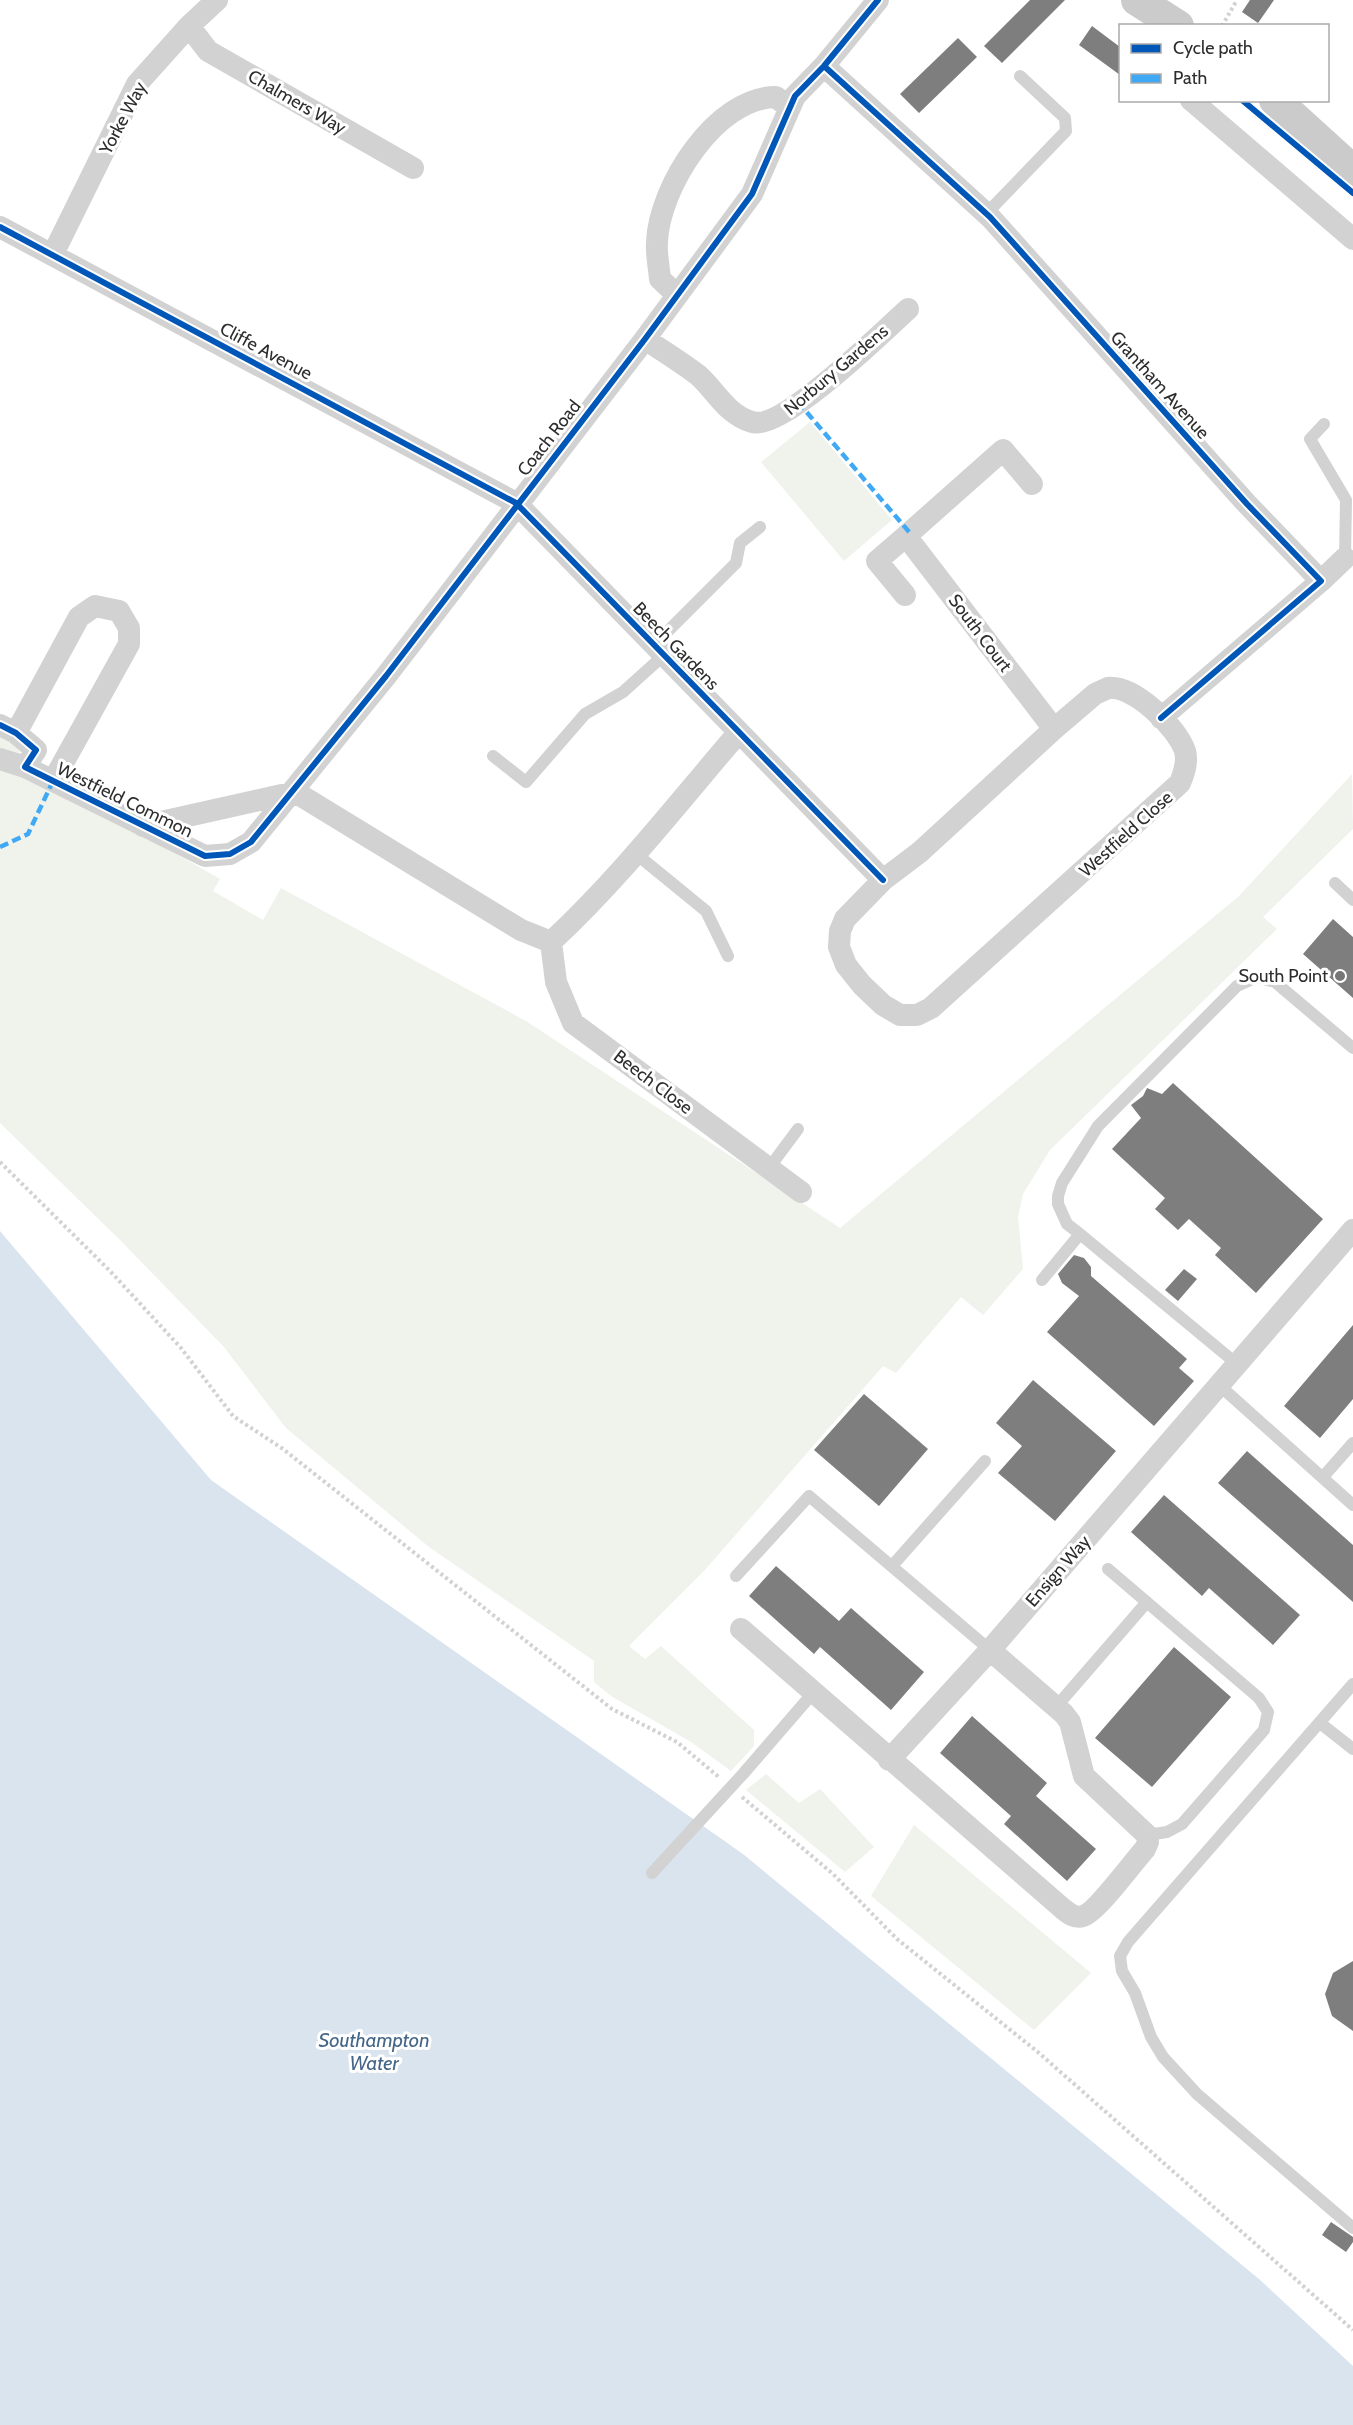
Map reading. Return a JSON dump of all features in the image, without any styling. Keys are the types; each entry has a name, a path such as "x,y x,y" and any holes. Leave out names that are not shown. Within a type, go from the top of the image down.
{"main road":[{"path":"1137,0 1175,24"},
{"path":"1277,102 1353,171"}],"street":[{"name":"Yorke Way","path":"53,254 137,84 189,26 218,0"},
{"name":"Coach Road","path":"205,856 230,854 251,842 295,792 516,503 645,339 752,194 764,173 788,107 795,96 824,66 876,0"},
{"name":"Chalmers Way","path":"189,26 208,51 413,168"},
{"name":"Grantham Avenue","path":"824,66 986,214 1246,504 1321,581"},
{"path":"677,295 660,279 657,242 663,214 684,164 706,134 731,112 761,97 776,97 788,107"},
{"path":"1190,106 1353,239"},
{"name":"Cliffe Avenue","path":"0,226 516,503"},
{"name":"Norbury Gardens","path":"645,339 699,376 729,410 754,423 777,419 841,370 908,309"},
{"path":"904,595 877,561 1003,450 1032,484"},
{"name":"Beech Gardens","path":"516,503 883,880"},
{"name":"South Court","path":"906,536 1054,729"},
{"path":"1161,718 1345,558"},
{"name":"Westfield Common","path":"25,767 36,750 8,729 79,616 95,606 119,611 129,628 129,644 53,781"},
{"name":"Westfield Close","path":"1108,688 1121,688 1136,695 1161,718 1185,754 1184,776 1176,789 931,1008 917,1015 900,1015 883,1005 846,965 839,947 840,931 845,919 883,880 920,852 1054,729 1095,694 1108,688"},
{"path":"143,826 295,792 521,930 551,942 576,919 739,732"},
{"name":"Westfield Common","path":"0,759 25,767 205,856"},
{"name":"Beech Close","path":"551,942 555,982 573,1023 801,1192"},
{"name":"Ensign Way","path":"889,1760 990,1650 1353,1230"},
{"path":"741,1629 889,1760 1075,1917 1083,1917 1095,1907 1145,1849 1149,1842 1148,1834 1084,1776 1070,1722 990,1650"}],"lane":[{"path":"986,214 1066,131 1065,118 1020,76"},
{"path":"1324,424 1310,439 1346,500 1345,558"},
{"path":"494,756 526,782 585,714 623,692 736,563 740,543 760,527"},
{"path":"635,853 706,911 728,956"},
{"path":"1335,883 1353,900"},
{"path":"1237,1364 1067,1224 1058,1204 1062,1184 1098,1126 1237,986 1257,977 1275,982 1353,1048"},
{"path":"769,1168 798,1129"},
{"path":"1042,1280 1080,1234"},
{"path":"1219,1385 1353,1504"},
{"path":"1323,1477 1353,1443"},
{"path":"892,1566 985,1461"},
{"path":"736,1576 809,1496 990,1650"},
{"path":"1108,1569 1259,1698 1268,1712 1264,1730 1182,1824 1167,1832 1148,1834"},
{"path":"1056,1707 1147,1602"},
{"path":"1353,1684 1128,1942 1120,1956 1120,1964 1140,2004 1156,2047 1179,2075 1353,2228"},
{"path":"652,1873 743,1774 813,1693"},
{"path":"1320,1723 1353,1749"}],"path":[{"path":"1223,24 1237,0"},
{"path":"0,1162 110,1271 157,1322 233,1416 283,1449 612,1709 677,1742 723,1781"},
{"path":"741,1796 832,1874 897,1940 1039,2053 1353,2330"}],"shaded area":[{"path":"810,422 892,520 844,561 761,462"},
{"path":"0,732 16,742 25,767 220,879 213,891 263,920 281,888 526,1021 840,1228 1239,896 1352,774 1353,829 1263,917 1277,929 1050,1150 1023,1194 1018,1217 1023,1269 983,1315 961,1297 896,1373 883,1366 704,1571 629,1646 645,1659 661,1646 754,1730 754,1746 731,1771 691,1742 611,1696 594,1682 594,1661 429,1547 286,1428 224,1347 119,1239 0,1123"},
{"path":"766,1774 799,1803 820,1789 874,1847 845,1872 746,1790"},
{"path":"914,1825 1091,1973 1034,2030 871,1896"}],"water":[{"name":"Southampton Water","path":"0,1231 211,1480 743,1854 1259,2279 1353,2366 1353,2425 0,2425"}],"building":[{"path":"1030,0 1065,0 1002,63 984,46"},
{"path":"1250,0 1274,0 1258,23 1242,12"},
{"path":"1092,26 1119,46 1119,74 1079,45"},
{"path":"958,38 977,57 919,113 900,94"},
{"name":"South Point","path":"1333,919 1353,937 1353,998 1303,954"},
{"path":"1173,1083 1323,1219 1256,1293 1215,1255 1221,1248 1189,1219 1178,1230 1155,1209 1165,1198 1112,1149 1141,1118 1131,1105 1143,1096 1147,1088 1162,1094"},
{"path":"1074,1255 1084,1258 1091,1267 1091,1276 1187,1359 1179,1368 1194,1381 1154,1426 1047,1332 1079,1296 1062,1283 1058,1274"},
{"path":"1184,1269 1197,1279 1178,1301 1165,1290"},
{"path":"1353,1325 1353,1399 1320,1438 1284,1406"},
{"path":"1033,1380 1116,1451 1055,1521 998,1473 1022,1446 996,1423"},
{"path":"864,1394 928,1449 879,1506 814,1450"},
{"path":"1247,1451 1353,1545 1353,1602 1218,1483"},
{"path":"1164,1495 1300,1615 1273,1645 1209,1588 1202,1596 1131,1532"},
{"path":"776,1566 839,1621 851,1608 924,1672 891,1710 820,1647 814,1654 749,1596"},
{"path":"1174,1647 1231,1697 1152,1787 1095,1738"},
{"path":"972,1716 1047,1783 1036,1796 1096,1849 1067,1881 1004,1824 1011,1816 940,1753"},
{"path":"1353,1961 1353,2031 1332,2016 1325,1994 1333,1973"},
{"path":"1331,2222 1353,2237 1353,2242 1346,2252 1322,2235"}],"marked path":[{"path":"798,402 910,533"},
{"path":"0,847 28,834 53,781"}],"cycle path":[{"path":"0,725 16,733 36,750 25,767 205,856 230,854 251,842 386,676 645,339 752,194 795,96 824,66 878,0"},
{"path":"824,66 990,217 1247,504 1321,581 1161,718"},
{"path":"1244,102 1353,193"},
{"path":"0,227 516,503 883,880"}],"place":[{"name":"South Point","path":"1340,976"}]}
